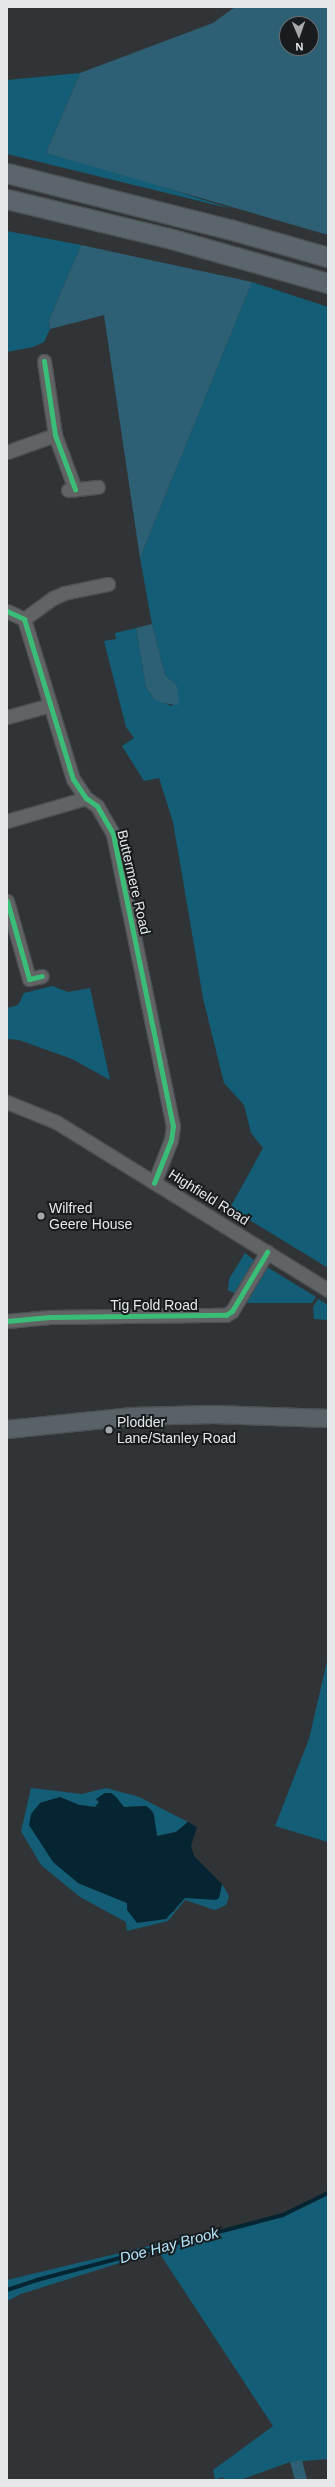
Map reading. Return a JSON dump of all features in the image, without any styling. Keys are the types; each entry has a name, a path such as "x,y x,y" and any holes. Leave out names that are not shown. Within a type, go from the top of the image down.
{"highway":[{"path":"7,174 229,229 328,258"},
{"path":"7,199 172,239 328,283"}],"main road":[{"path":"7,1429 132,1416 213,1414 328,1418"}],"street":[{"path":"44,360 55,435 71,489 98,487"},
{"path":"7,452 55,435"},
{"path":"7,611 24,619 53,598 100,582"},
{"name":"Buttermere Road","path":"24,619 74,779 86,798 97,806 113,834 173,1126 172,1140 154,1183"},
{"path":"7,717 50,705"},
{"path":"7,821 86,798"},
{"path":"7,900 29,979 42,976"},
{"name":"Highfield Road","path":"7,1102 56,1122 328,1290"},
{"name":"Tig Fold Road","path":"7,1321 50,1317 226,1315 232,1311 267,1252"}],"shaded area":[{"path":"235,7 328,7 328,235 46,153 80,73 213,23"},
{"path":"80,73 46,153 127,175 232,209 7,154 7,80"},
{"path":"7,231 81,245 49,320 50,329 44,342 33,347 7,352"},
{"path":"81,245 252,282 140,558 104,315 50,329 49,320"},
{"path":"252,282 328,307 328,1268 230,1208 263,1148 251,1133 244,1105 224,1083 203,998 173,822 159,778 144,781 122,746 134,738 126,727 104,641 116,639 115,633 136,628 146,687 154,699 172,706 177,686 165,675 152,624 140,558"},
{"path":"152,624 165,675 177,686 179,705 162,703 154,699 146,687 136,628"},
{"path":"52,986 68,992 90,988 110,1080 72,1059 19,1040 7,1039 7,1008 18,1005 24,993"},
{"path":"245,1253 255,1261 236,1293 234,1293 228,1290 229,1279"},
{"path":"267,1267 316,1297 312,1303 243,1303"},
{"path":"318,1299 328,1305 328,1320 314,1319 313,1307"},
{"path":"328,1657 328,1842 275,1826 309,1739"},
{"path":"31,1788 82,1794 106,1788 139,1797 188,1822 176,1832 157,1836 152,1811 146,1806 124,1807 111,1793 105,1793 96,1800 99,1802 96,1807 79,1805 60,1797 40,1803 78,1883 127,1903 174,1912 180,1901 185,1898 219,1898 222,1884 229,1896 226,1905 215,1910 185,1900 168,1921 127,1931 126,1922 80,1897 41,1865 21,1831"},
{"path":"105,1793 111,1793 124,1807 146,1806 154,1815 157,1836 176,1832 188,1822 197,1827 191,1846 194,1856 222,1884 219,1898 216,1900 185,1898 166,1919 137,1923 127,1910 127,1903 78,1883 53,1862 29,1825 31,1814 40,1803 60,1797 79,1805 95,1807 99,1802 96,1799"},
{"path":"328,2195 328,2459 290,2462 240,2480 224,2480 223,2477 215,2480 213,2470 273,2426 158,2251 21,2294 7,2301 7,2280 153,2245 283,2217"},
{"path":"302,2460 307,2480 295,2480 290,2462"}],"waterway":[{"name":"Doe Hay Brook","path":"7,2290 37,2280 283,2215 328,2193"}],"cycle path":[{"path":"44,361 55,435 75,489"},
{"path":"7,611 24,619 73,779 86,798 97,806 113,834 173,1126 171,1140 154,1183"},
{"path":"7,901 29,979 42,976"},
{"path":"7,1321 50,1317 226,1315 232,1311 267,1252"}],"place":[{"name":"Wilfred Geere House","path":"41,1216"},
{"name":"Plodder Lane/Stanley Road","path":"109,1430"}]}
